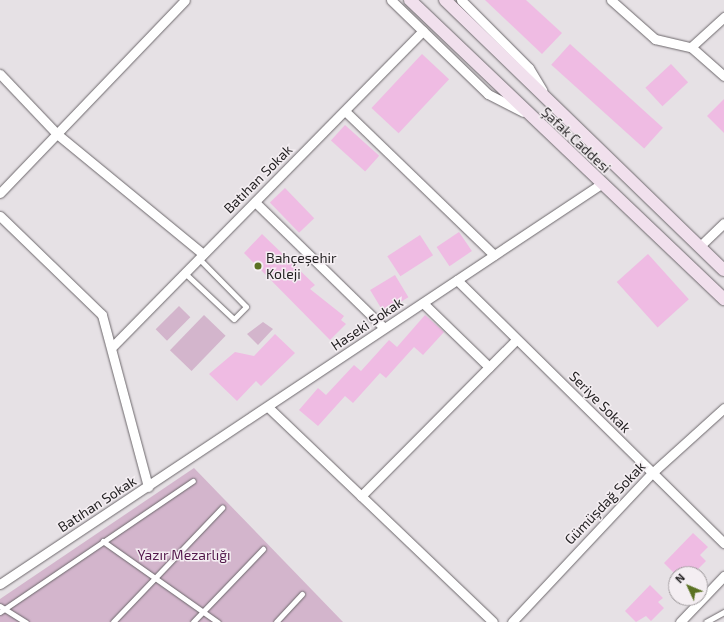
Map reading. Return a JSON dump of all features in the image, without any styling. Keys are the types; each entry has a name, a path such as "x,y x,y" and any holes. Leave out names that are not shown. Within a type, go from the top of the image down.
{"main road":[{"name":"Şafak Caddesi","path":"410,0 527,114 724,299"},
{"name":"Şafak Caddesi","path":"446,0 724,270"}],"street":[{"path":"0,193 185,0"},
{"path":"391,0 488,94 527,114"},
{"path":"461,0 529,68 546,98"},
{"path":"611,0 655,39 691,47 724,76"},
{"path":"691,47 724,17"},
{"name":"Batıhan Sokak","path":"113,346 423,31"},
{"path":"0,74 57,134 201,257"},
{"path":"345,111 494,255"},
{"name":"Haseki Sokak","path":"148,487 601,184"},
{"path":"255,202 384,328"},
{"name":"Batıhan Sokak","path":"0,216 102,315 113,346 148,487 0,584"},
{"path":"700,246 724,223"},
{"name":"Seriye Sokak","path":"456,280 724,543"},
{"path":"423,303 489,367"},
{"path":"362,496 516,340"},
{"path":"268,406 493,622"},
{"name":"Gümüşdağ Sokak","path":"512,622 652,473 724,408"},
{"path":"680,622 724,576"}],"lane":[{"path":"185,273 234,319 246,306 201,257"},
{"path":"26,622 1,609 193,481"},
{"path":"113,622 154,577 222,508"},
{"path":"103,541 218,622"},
{"path":"193,622 263,549"},
{"path":"276,622 302,594"},
{"path":"706,622 724,612"}],"green space":[{"path":"179,306 190,317 167,341 156,329"},
{"path":"204,315 226,336 192,371 170,350"},
{"path":"263,322 273,329 258,345 247,334"},
{"name":"Yazır Mezarlığı","path":"194,468 343,622 0,622 0,599"}],"building":[{"path":"485,0 526,0 562,33 542,54"},
{"path":"570,44 663,128 644,148 551,65"},
{"path":"422,54 449,79 399,133 372,108"},
{"path":"671,64 688,82 662,106 645,88"},
{"path":"724,99 724,133 707,116"},
{"path":"345,125 379,156 365,171 331,141"},
{"path":"285,188 314,218 299,233 270,203"},
{"path":"459,232 472,251 449,266 437,247"},
{"path":"262,234 315,285 310,289 344,316 341,320 346,324 330,340 244,253"},
{"path":"420,235 433,255 400,276 387,256"},
{"path":"648,254 689,299 658,327 617,282"},
{"path":"395,275 408,297 384,312 370,290"},
{"path":"425,315 444,332 423,355 414,347 386,378 380,373 353,403 345,396 318,426 299,410 318,388 326,395 354,365 361,371 389,340 397,347"},
{"path":"275,334 295,353 261,386 256,381 237,401 209,374 235,352 254,356"},
{"path":"693,533 708,547 700,555 706,561 701,566 668,567 664,563"},
{"path":"650,585 663,598 658,602 664,608 651,621 646,616 636,622 625,611"}],"place":[{"name":"Bahçeşehir Koleji","path":"258,266"}]}
